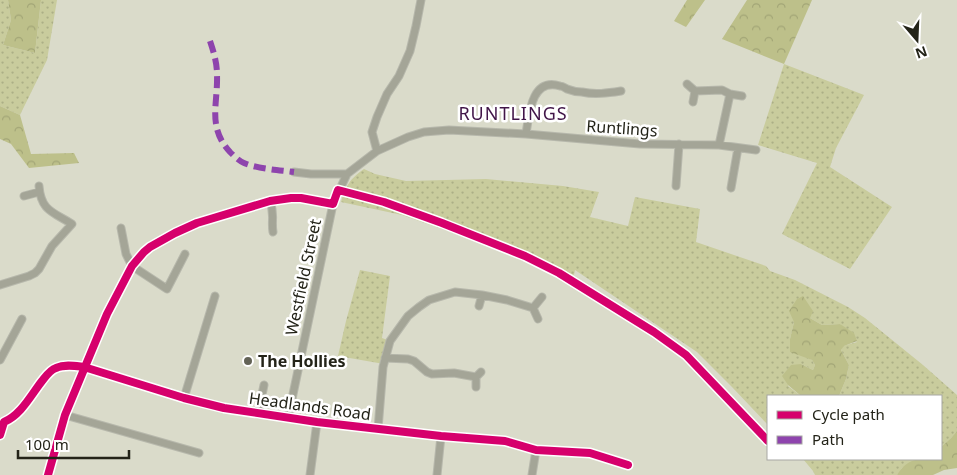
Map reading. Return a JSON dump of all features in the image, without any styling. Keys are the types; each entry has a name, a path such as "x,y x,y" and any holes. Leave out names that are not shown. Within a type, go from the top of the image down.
{"street":[{"path":"377,151 372,132 387,94 410,51 420,0"},
{"path":"687,84 695,91 722,90 730,94 742,96"},
{"path":"526,134 530,106 542,87 560,85 584,93 602,94 621,91"},
{"path":"693,102 695,91"},
{"path":"719,145 730,94"},
{"name":"Runtlings","path":"347,174 377,151 408,137 424,132 449,130 526,134 640,144 719,145 756,150"},
{"path":"676,186 680,144"},
{"path":"731,188 738,148"},
{"path":"294,172 347,174"},
{"name":"Westfield Street","path":"288,418 333,204 347,174"},
{"path":"0,285 35,273 52,246 72,224 44,205 39,189 24,196"},
{"path":"48,475 65,415 84,367 107,314 132,266 144,252 175,233 210,219 270,201 291,198 333,204"},
{"path":"270,201 274,217 273,232"},
{"path":"121,228 126,254 132,266 167,289 185,254"},
{"path":"378,429 382,376 390,341 408,316 429,300 455,292 482,295 533,308 538,319"},
{"path":"479,306 482,295"},
{"path":"184,398 215,296"},
{"path":"533,308 542,296"},
{"path":"0,360 22,319"},
{"path":"385,358 414,361 432,374 478,374 476,386"},
{"name":"Headlands Road","path":"0,424 12,419 19,412 48,374 56,368 70,365 84,367 184,398 224,408 317,422 505,442 536,450 590,453 628,465"},
{"path":"258,414 264,385"},
{"path":"65,415 199,453"},
{"path":"310,475 317,422"},
{"path":"437,475 441,436"},
{"path":"532,475 536,450"}],"green space":[{"path":"0,0 8,0 11,20 3,45 35,53 41,0 57,0 47,60 20,115 0,106"},
{"path":"8,0 41,0 35,53 3,45 11,20"},
{"path":"687,0 705,0 686,27 674,21"},
{"path":"747,0 812,0 784,64 722,39"},
{"path":"784,64 864,95 836,148 830,167 892,207 850,269 782,234 817,163 758,145"},
{"path":"0,106 20,115 31,154 74,153 79,163 29,168 11,144 0,139"},
{"path":"364,169 375,174 406,181 486,179 563,186 599,192 590,217 628,226 635,197 700,209 696,242 766,266 770,271 795,280 848,307 865,318 923,365 957,395 957,431 942,446 942,395 839,395 849,365 841,350 843,346 857,342 840,324 822,325 810,318 794,322 790,339 804,356 812,360 815,365 813,370 801,364 788,386 800,395 767,395 767,424 697,352 575,270 574,275 402,215 341,202 349,183"},
{"path":"360,270 390,276 382,338 390,341 384,364 338,356"},
{"path":"803,296 813,311 810,318 822,325 840,324 854,333 857,341 844,346 841,350 849,365 839,395 800,395 788,385 782,376 791,365 801,364 813,370 815,365 812,360 790,352 790,339 794,322 789,311 797,299"},
{"path":"957,431 957,468 944,470 933,475 897,475 906,464 916,460 942,460 942,446"},
{"path":"804,460 915,460 902,468 897,475 815,475"}],"marked path":[{"path":"210,41 217,71 216,124 218,134 223,143 238,160 244,163 262,168 294,172"}],"cycle path":[{"path":"48,475 65,415 107,314 132,266 144,252 175,233 197,223 270,201 301,198 333,204 338,190 384,202 442,223 525,256 559,273 654,332 686,355 767,440"},
{"path":"0,435 4,422 21,410 48,373 59,367 70,366 84,367 184,398 224,408 317,422 505,441 536,450 590,453 628,465"}],"place":[{"name":"The Hollies","path":"248,361"}],"district":[{"name":"RUNTLINGS","path":"513,113"}]}
